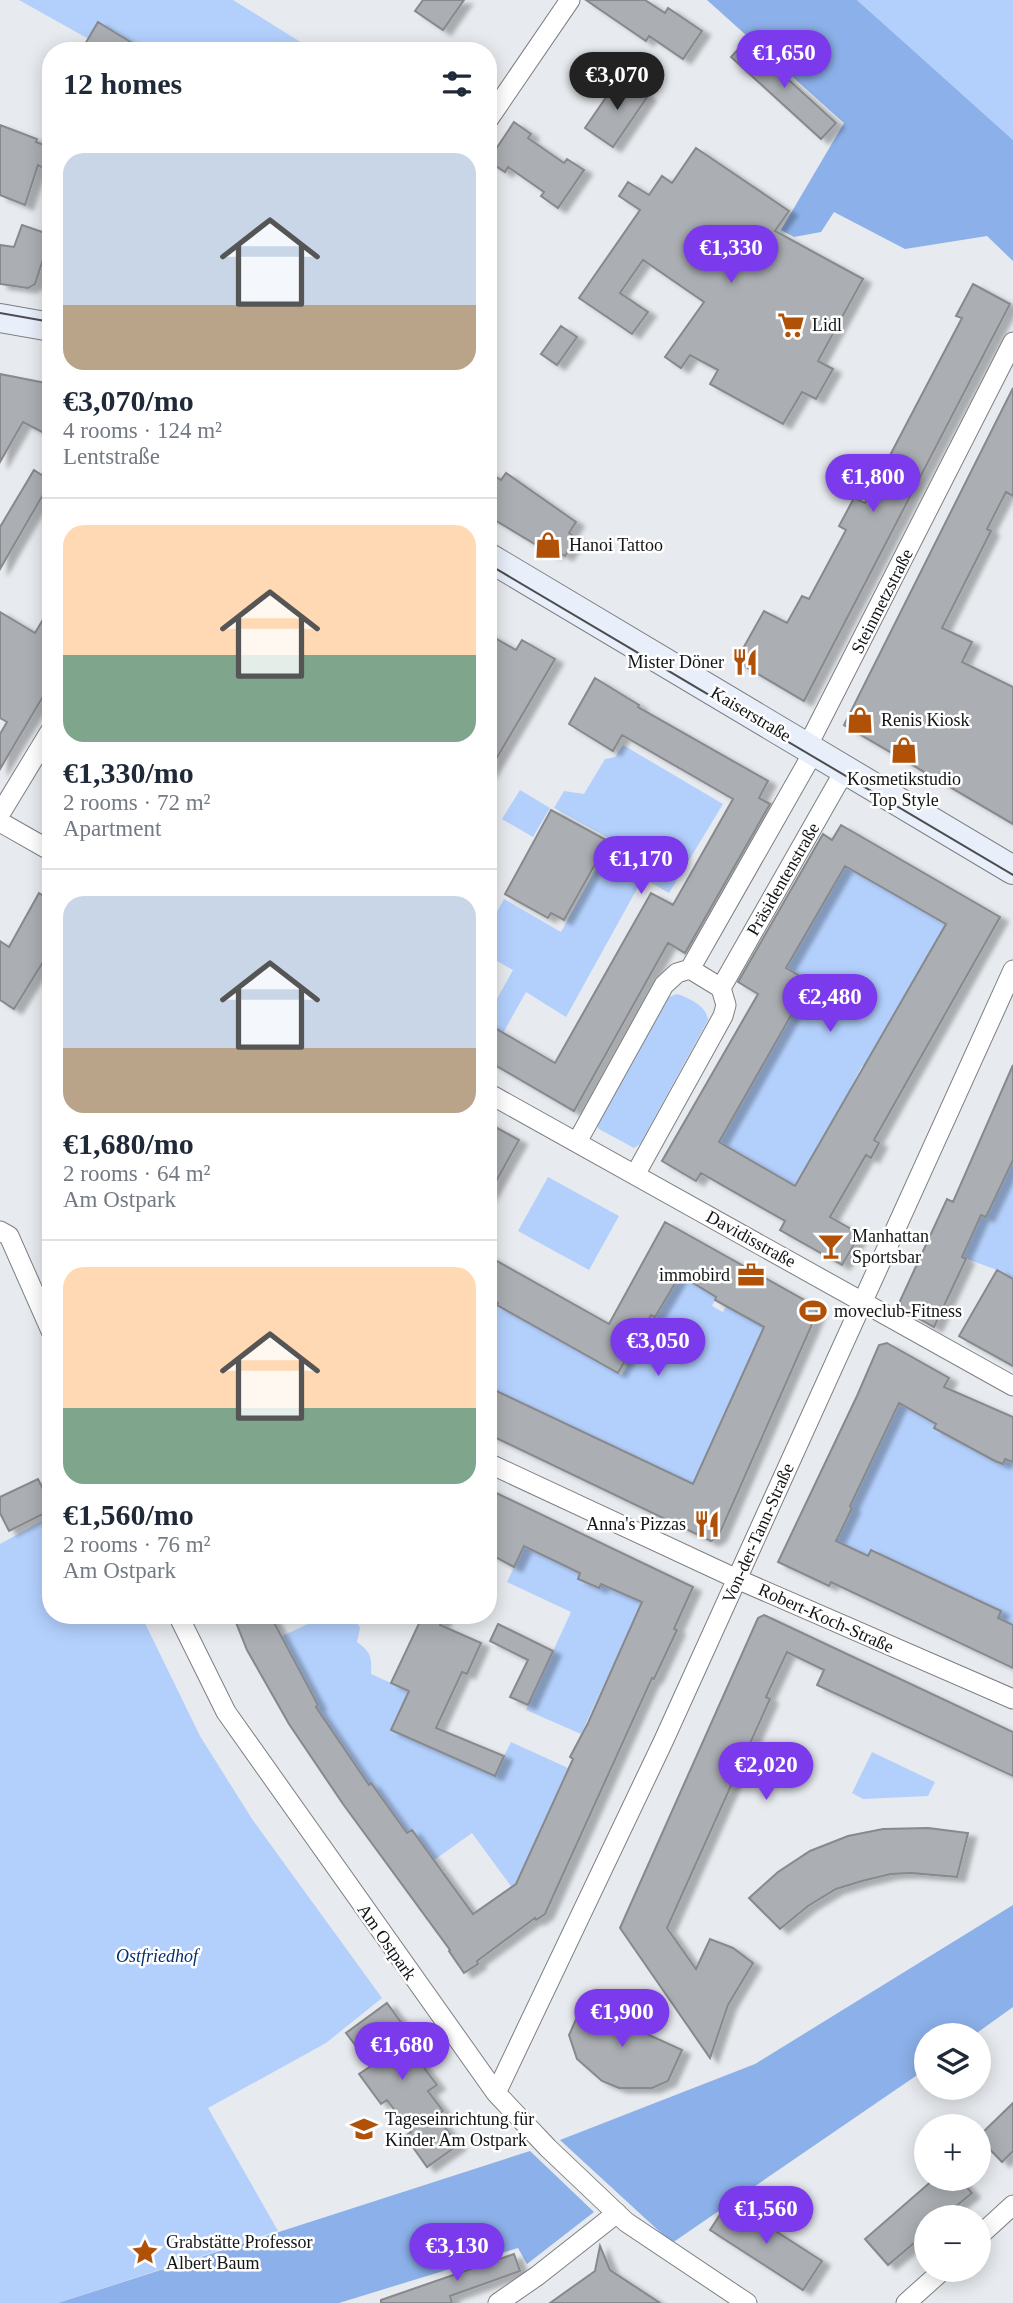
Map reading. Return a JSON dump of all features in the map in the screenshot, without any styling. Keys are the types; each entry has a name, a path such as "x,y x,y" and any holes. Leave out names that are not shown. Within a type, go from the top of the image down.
{"main road":[{"path":"2,322 42,324"},
{"name":"Kaiserstraße","path":"497,562 1013,870"}],"street":[{"path":"497,107 570,0"},
{"name":"Steinmetzstraße","path":"810,749 1013,342"},
{"path":"0,814 42,745"},
{"name":"Präsidentenstraße","path":"577,1142 664,985 677,973 690,969 810,749"},
{"name":"Präsidentenstraße","path":"635,1175 723,1016 726,1005 721,988 845,770"},
{"path":"0,822 42,846"},
{"path":"690,969 721,988"},
{"name":"Von-der-Tann-Straße","path":"496,2094 663,1742 1013,970"},
{"name":"Davidisstraße","path":"497,1098 1013,1386"},
{"path":"5,1233 42,1312"},
{"name":"Robert-Koch-Straße","path":"497,1467 737,1579 1013,1699"},
{"name":"Am Ostpark","path":"182,1624 226,1713 496,2094 626,2222 747,2303"},
{"path":"991,2225 1013,2205"},
{"path":"498,2303 537,2276 615,2211"},
{"path":"906,2303 930,2282"}],"green space":[{"path":"19,0 233,0 301,42 94,42"},
{"path":"857,0 1013,0 1013,140"},
{"path":"623,745 723,804 669,893 643,878 566,1017 526,992 503,1033 497,1029 497,999 513,970 497,961 497,912 504,899 561,932 612,840 554,808 564,791 584,794 605,759 615,757"},
{"path":"520,790 550,808 533,837 502,819"},
{"path":"845,866 946,924 913,997 906,994 893,1016 892,1034 884,1030 871,1053 878,1058 871,1071 862,1066 850,1089 858,1094 791,1194 788,1182 729,1148 711,1156 810,982 786,968"},
{"path":"677,994 701,1007 708,1020 640,1144 634,1148 597,1126 669,997"},
{"path":"1013,1160 1013,1279 962,1257 981,1215 986,1217"},
{"path":"548,1177 619,1216 589,1270 518,1231"},
{"path":"678,1269 691,1282 719,1292 712,1306 723,1312 726,1306 769,1320 698,1494 497,1392 497,1303 583,1353 611,1364 609,1368 622,1375 629,1354 678,1279"},
{"path":"905,1393 920,1415 936,1424 935,1428 986,1450 985,1456 1003,1464 1005,1459 1013,1462 1013,1625 833,1540 845,1523 852,1508 850,1506"},
{"name":"Ostfriedhof","path":"42,1521 42,1624 145,1624 200,1736 252,1819 382,1998 326,2043 208,2108 278,2231 58,2303 0,2303 0,1544"},
{"path":"524,1546 580,1573 578,1579 599,1588 601,1584 656,1592 637,1613 581,1734 526,1710 571,1612 507,1582"},
{"path":"308,1624 358,1624 360,1628 357,1642 370,1655 371,1674 409,1691 391,1730 427,1746 434,1731 445,1754 494,1776 511,1742 568,1768 519,1877 522,1879 513,1889 472,1833 430,1863 412,1831 407,1833 371,1784 369,1785 316,1707 318,1705 280,1637"},
{"path":"872,1752 935,1782 928,1796 863,1799 852,1793"}],"shaded area":[{"path":"707,0 857,0 1013,140 1013,261 987,236 905,249 834,212 821,232 794,237 781,230 844,123"},
{"path":"1013,1905 1013,2007 991,2023 914,2023 914,2077 672,2243 560,2140 755,2064"},
{"path":"530,2151 594,2212 527,2264 518,2248 339,2303 58,2303"}],"building":[{"path":"423,0 464,0 443,30 415,11"},
{"path":"586,0 645,0 665,13 668,8 702,31 683,59 649,36 646,41"},
{"path":"98,22 131,42 86,42"},
{"path":"746,41 836,123 821,139 731,57"},
{"path":"620,77 648,96 613,147 585,128"},
{"path":"514,122 531,134 528,138 564,163 567,159 584,170 558,208 541,196 544,192 508,167 505,172 497,167 497,148"},
{"path":"0,125 37,139 36,142 42,144 42,167 38,165 25,205 0,195"},
{"path":"696,148 789,211 775,231 863,279 818,361 833,369 816,399 802,392 783,424 710,384 718,370 690,355 681,368 665,357 704,302 643,260 620,293 648,312 632,334 579,298 640,210 619,196 628,182 649,195 662,176 672,183"},
{"path":"22,225 42,232 42,263 35,284 28,288 0,284 0,245 14,247"},
{"path":"973,284 1010,304 804,701 736,661 764,611 787,623 802,596 809,599 846,530 839,526 854,498 865,503 962,318 956,316"},
{"path":"561,326 577,337 557,365 541,354"},
{"path":"0,374 42,382 42,432 23,422 0,462"},
{"path":"1013,388 1013,496 1006,492 987,529 991,531 942,628 972,642 962,662 1013,687 1013,824 844,725"},
{"path":"34,470 42,475 42,497 0,569 0,527"},
{"path":"506,473 576,522 569,533 577,538 565,556 556,551 553,555 497,521 497,478 501,480"},
{"path":"0,612 35,633 42,621 42,698 0,769 0,734 7,722 0,718"},
{"path":"497,639 516,650 522,640 555,659 497,758"},
{"path":"595,678 639,705 638,707 768,781 759,798 770,804 685,953 668,943 574,1111 497,1066 497,1029 555,1063 651,893 673,905 733,799 622,735 613,751 569,724"},
{"path":"551,810 608,841 564,920 551,913 548,918 505,894"},
{"path":"841,825 1000,917 874,1140 879,1143 871,1158 866,1155 830,1217 860,1234 842,1265 780,1230 785,1221 701,1173 696,1181 662,1161 758,994 738,982 823,834 832,840","holes":["845,866 946,924 795,1186 719,1142 810,982 786,968"]},
{"path":"39,893 42,895 42,964 14,1009 0,1000 0,941 9,947"},
{"path":"1013,1065 1013,1160 986,1217 981,1215 962,1257 966,1259 934,1327 902,1309 900,1301 947,1199 953,1202"},
{"path":"497,1128 519,1140 497,1180"},
{"path":"665,1222 815,1306 817,1313 718,1537 711,1541 497,1438 497,1391 693,1484 764,1327 715,1300 716,1297 680,1275 655,1317 651,1315 618,1373 497,1305 497,1261 609,1324"},
{"path":"997,1270 1013,1279 1013,1366 959,1336"},
{"path":"887,1343 949,1378 944,1387 1013,1417 1013,1462 1005,1459 1003,1464 995,1461 934,1428 936,1424 899,1403 836,1541 868,1556 871,1550 1001,1611 998,1618 1013,1625 1013,1668 831,1582 829,1586 778,1562 879,1345"},
{"path":"38,1479 42,1487 42,1514 9,1531 0,1513 0,1497"},
{"path":"497,1493 693,1587 674,1629 677,1630 654,1679 652,1678 545,1914 536,1920 535,1918 464,1973 289,1724 247,1650 237,1624 275,1624 318,1705 316,1707 369,1785 371,1783 407,1833 412,1830 473,1914 516,1884 573,1759 570,1757 642,1602 601,1584 599,1588 578,1579 580,1573 524,1546 514,1567 497,1558"},
{"path":"764,1615 1013,1732 1013,1776 817,1685 824,1670 787,1652 766,1697 770,1699 667,1928 696,1969 710,1939 733,1948 753,1963 728,2005 710,2058 620,1928 758,1618"},
{"path":"419,1624 440,1624 481,1643 467,1674 462,1672 436,1728 504,1756 495,1776 391,1730 409,1691 391,1683"},
{"path":"498,1624 553,1651 528,1705 510,1697 528,1660 490,1641"},
{"path":"928,1828 968,1833 957,1877 911,1873 891,1874 862,1881 836,1889 808,1906 780,1929 749,1898 778,1872 810,1851 848,1836 883,1829"},
{"path":"612,1999 645,2013 638,2030 682,2050 668,2081 652,2088 619,2088 602,2081 577,2059 569,2035 581,2008 604,2017"},
{"path":"387,2003 411,2036 404,2041 437,2085 428,2091 443,2111 436,2115 458,2145 427,2167 405,2136 411,2132 387,2100 381,2104 359,2074 371,2066 346,2033"},
{"path":"1013,2103 1013,2151 1002,2162 991,2151 991,2124"},
{"path":"920,2191 972,2193 958,2205 914,2205 914,2243 888,2265 865,2239"},
{"path":"729,2201 822,2261 803,2290 710,2230"},
{"path":"600,2246 610,2270 660,2303 550,2303 595,2271"},
{"path":"514,2254 520,2271 450,2296 452,2303 381,2303 381,2300"}],"tram line":[{"path":"0,313 42,320"},
{"path":"497,569 1013,875"}],"place":[{"name":"Lidl","path":"791,325"},
{"name":"Hanoi Tattoo","path":"548,545"},
{"name":"Mister Döner","path":"745,662"},
{"name":"Renis Kiosk","path":"860,720"},
{"name":"Kosmetikstudio Top Style","path":"904,750"},
{"name":"Manhattan Sportsbar","path":"831,1246"},
{"name":"immobird","path":"751,1275"},
{"name":"moveclub-Fitness","path":"813,1311"},
{"name":"Anna's Pizzas","path":"707,1524"},
{"name":"Tageseinrichtung für Kinder Am Ostpark","path":"364,2129"},
{"name":"Grabstätte Professor Albert Baum","path":"145,2252"}]}
